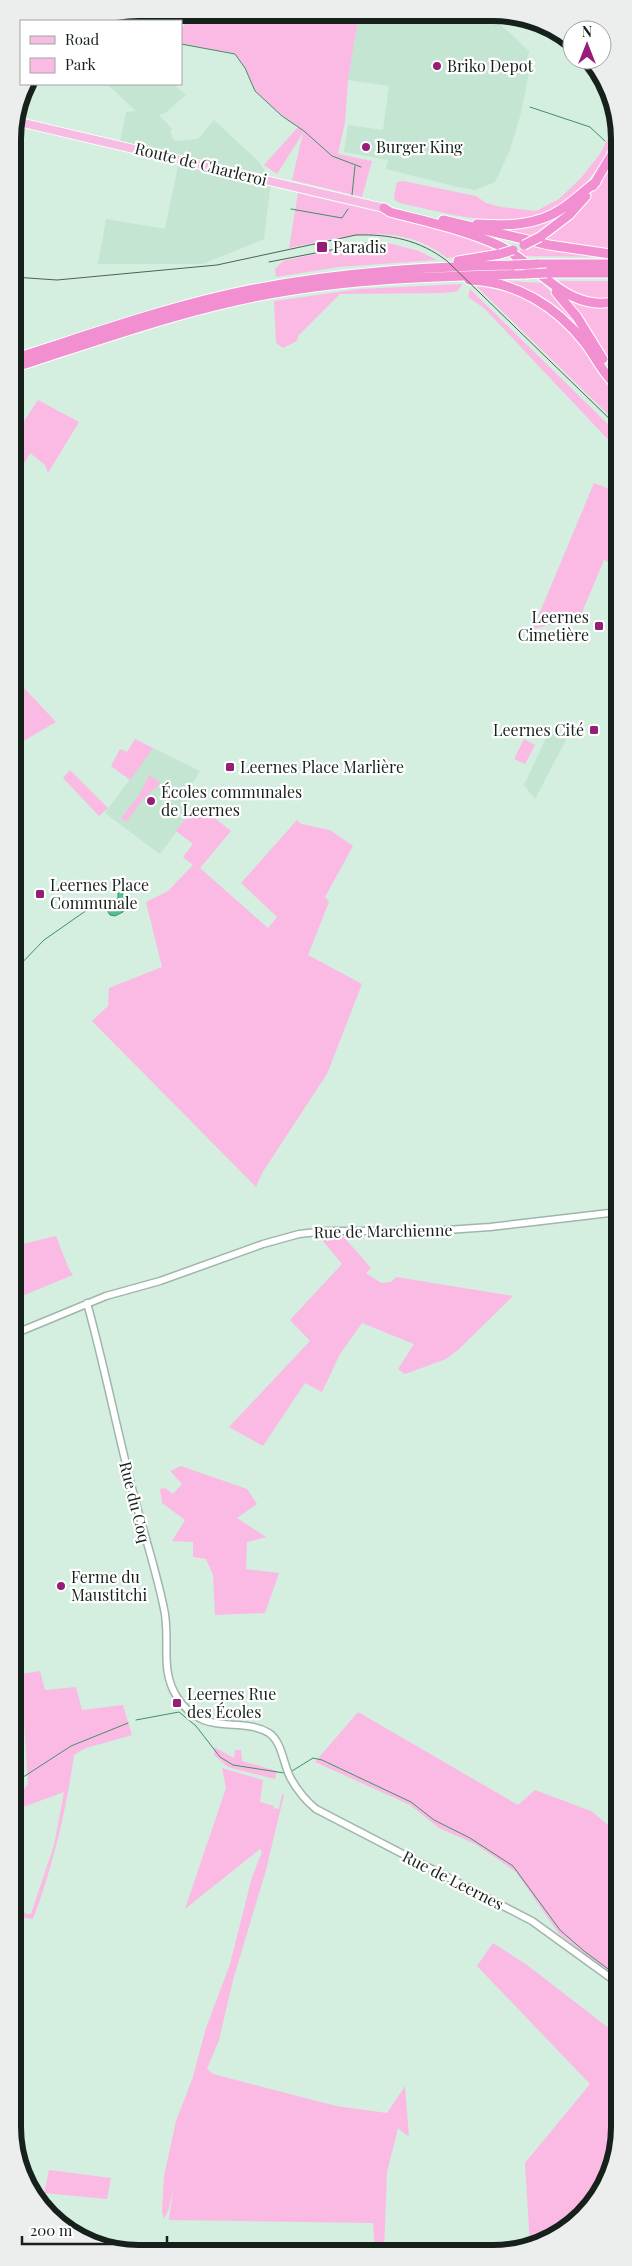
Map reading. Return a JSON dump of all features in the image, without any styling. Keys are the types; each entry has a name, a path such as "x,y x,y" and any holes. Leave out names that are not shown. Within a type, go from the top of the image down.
{"highway":[{"path":"434,267 450,262 500,254 540,237 569,215 596,182 611,156"},
{"path":"454,222 510,225 540,220 562,210 596,182"},
{"path":"384,208 392,207 549,245 611,254"},
{"path":"384,208 390,212 458,230 500,246 546,276 567,295 579,300 611,302"},
{"path":"22,357 161,312 221,296 318,278 434,267 611,264"},
{"path":"22,365 165,319 239,300 321,286 444,276 526,274 546,276 611,273"},
{"path":"444,276 503,286 532,296 570,326 611,378"},
{"path":"546,276 576,317 611,372"}],"main road":[{"name":"Route de Charleroi","path":"22,122 384,208"}],"street":[{"name":"Rue de Marchienne","path":"21,1331 117,1292 178,1275 277,1240 309,1232 432,1231 490,1227 610,1213"},
{"name":"Rue du Coq","path":"87,1303 133,1494 165,1611 166,1669 177,1697 188,1709 202,1719"},
{"name":"Rue de Leernes","path":"202,1719 218,1726 250,1727 268,1733 277,1743 290,1775 304,1799 316,1809 532,1920 610,1977"}],"shaded area":[{"path":"358,21 497,21 529,51 527,60 529,72 521,113 510,150 495,182 475,190 386,169 388,160 344,152 348,125 383,130 389,86 348,80"},
{"path":"108,85 174,85 186,95 165,113 159,115 172,129 170,131 174,141 198,139 214,120 260,163 271,181 264,239 203,264 98,264 106,219 165,229 179,161 230,172 182,156 120,142 126,112 136,111"},
{"path":"548,734 568,736 535,799 524,785"},
{"name":"Écoles communales de Leernes","path":"153,748 200,771 185,795 190,799 187,803 189,805 180,816 185,820 160,854 105,813"},
{"path":"118,891 123,894 127,905 123,912 115,916 110,915 106,909 118,898"}],"green space":[{"path":"187,21 358,21 348,80 345,122 338,154 372,161 362,197 292,180 303,133 277,174 264,165 298,127 282,116 255,91 245,68 235,54 182,44 182,28"},
{"path":"611,133 611,150 593,174 572,195 550,209 527,217 504,220 479,219 453,215 400,203 395,200 394,195 397,182 403,181 476,196 486,203 501,207 536,211 559,199 581,178 600,154"},
{"path":"611,163 611,249 543,240 576,212"},
{"path":"298,193 423,223 472,240 494,250 474,255 447,258 429,246 410,238 370,234 329,239 289,248"},
{"path":"576,205 542,231 529,237 493,228"},
{"path":"388,243 419,251 437,260 339,267 276,277 275,269 283,261 354,246"},
{"path":"534,245 611,257 521,256 517,252"},
{"path":"501,281 542,283 563,305 586,338 576,329"},
{"path":"611,281 611,299 585,296 555,282"},
{"path":"462,284 458,291 444,293 340,294 298,336 297,341 283,348 276,343 274,301 360,289"},
{"path":"476,286 516,295 547,311 561,322 611,385 611,417"},
{"path":"470,289 611,427 611,442 484,308 468,297"},
{"path":"570,300 589,306 611,305 611,365"},
{"path":"38,400 79,422 48,473 45,465 30,453 22,467 22,425"},
{"path":"594,483 611,489 611,563 604,560 580,617 533,629"},
{"path":"24,688 56,722 22,742 22,689"},
{"path":"135,739 153,748 130,780 111,766 120,749 127,752"},
{"path":"524,739 535,745 525,764 514,759"},
{"path":"70,770 108,808 99,816 63,778"},
{"path":"149,775 161,783 144,798 126,822 121,818 140,794"},
{"path":"197,804 231,831 200,868 268,928 277,917 241,883 297,820 301,824 330,830 353,846 325,897 329,902 308,955 362,984 327,1074 262,1173 256,1187 92,1021 108,1006 109,988 162,967 146,902 168,891 193,865 183,857 193,844 176,831"},
{"path":"318,1235 342,1235 371,1268 366,1273 381,1283 391,1282 396,1277 513,1296 458,1350 446,1359 405,1374 398,1369 414,1344 362,1323 340,1354 322,1392 305,1383 263,1446 229,1427 310,1341 290,1320 342,1264"},
{"path":"56,1236 73,1275 22,1296 21,1244"},
{"path":"181,1466 247,1489 257,1504 237,1518 266,1537 247,1542 246,1569 279,1573 265,1613 215,1615 213,1575 206,1559 193,1557 193,1542 172,1541 185,1520 162,1503 160,1489 165,1488 173,1494 182,1484 170,1471"},
{"path":"40,1671 45,1690 76,1687 82,1710 123,1705 132,1735 86,1748 74,1755 58,1838 47,1879 33,1919 21,1917 21,1908 26,1914 31,1914 54,1845 64,1792 21,1808 21,1792 28,1784 21,1674"},
{"path":"358,1712 518,1805 535,1790 591,1811 610,1827 610,1973 559,1934 516,1872 475,1844 439,1828 410,1805 315,1762"},
{"path":"214,1747 234,1758 235,1750 241,1750 242,1761 277,1771 275,1779 228,1767 214,1755"},
{"path":"222,1768 263,1780 260,1802 274,1806 273,1810 275,1808 279,1809 282,1794 284,1795 266,1870 233,1980 219,2040 207,2069 213,2074 336,2106 387,2113 405,2086 409,2137 398,2128 387,2172 384,2245 375,2245 373,2223 169,2220 173,2190 169,2208 164,2219 162,2211 164,2176 176,2121 193,2077 205,2031 230,1964 252,1877 262,1852 260,1849 185,1909 226,1788"},
{"path":"493,1943 527,1965 610,2029 610,2135 602,2172 591,2192 576,2210 552,2229 530,2238 525,2163 590,2084 477,1966"},
{"path":"49,2170 111,2178 107,2199 44,2193"}],"waterway":[{"path":"182,44 235,54 245,68 255,91 282,116 304,131 332,156 361,167"},
{"path":"530,107 590,127 605,141"},
{"path":"352,195 355,166"},
{"path":"291,209 342,218 348,209"},
{"path":"22,963 44,940 97,903"},
{"path":"136,1720 179,1712 196,1726 220,1757 233,1765 284,1773"},
{"path":"21,1778 71,1746 128,1723"},
{"path":"292,1771 313,1758 322,1760 411,1802 434,1820 470,1838 513,1866 560,1930 610,1970"}],"tram line":[{"path":"22,278 57,280 217,265 356,235 393,237 415,243 447,261 611,420"},
{"path":"269,262 377,241"}],"place":[{"name":"Briko Depot","path":"437,66"},
{"name":"Burger King","path":"366,147"},
{"name":"Paradis","path":"322,247"},
{"name":"Leernes Cimetière","path":"599,626"},
{"name":"Leernes Cité","path":"594,730"},
{"name":"Leernes Place Marlière","path":"230,767"},
{"name":"Écoles communales de Leernes","path":"151,801"},
{"name":"Leernes Place Communale","path":"40,894"},
{"name":"Ferme du Maustitchi","path":"61,1586"},
{"name":"Leernes Rue des Écoles","path":"177,1703"}]}
